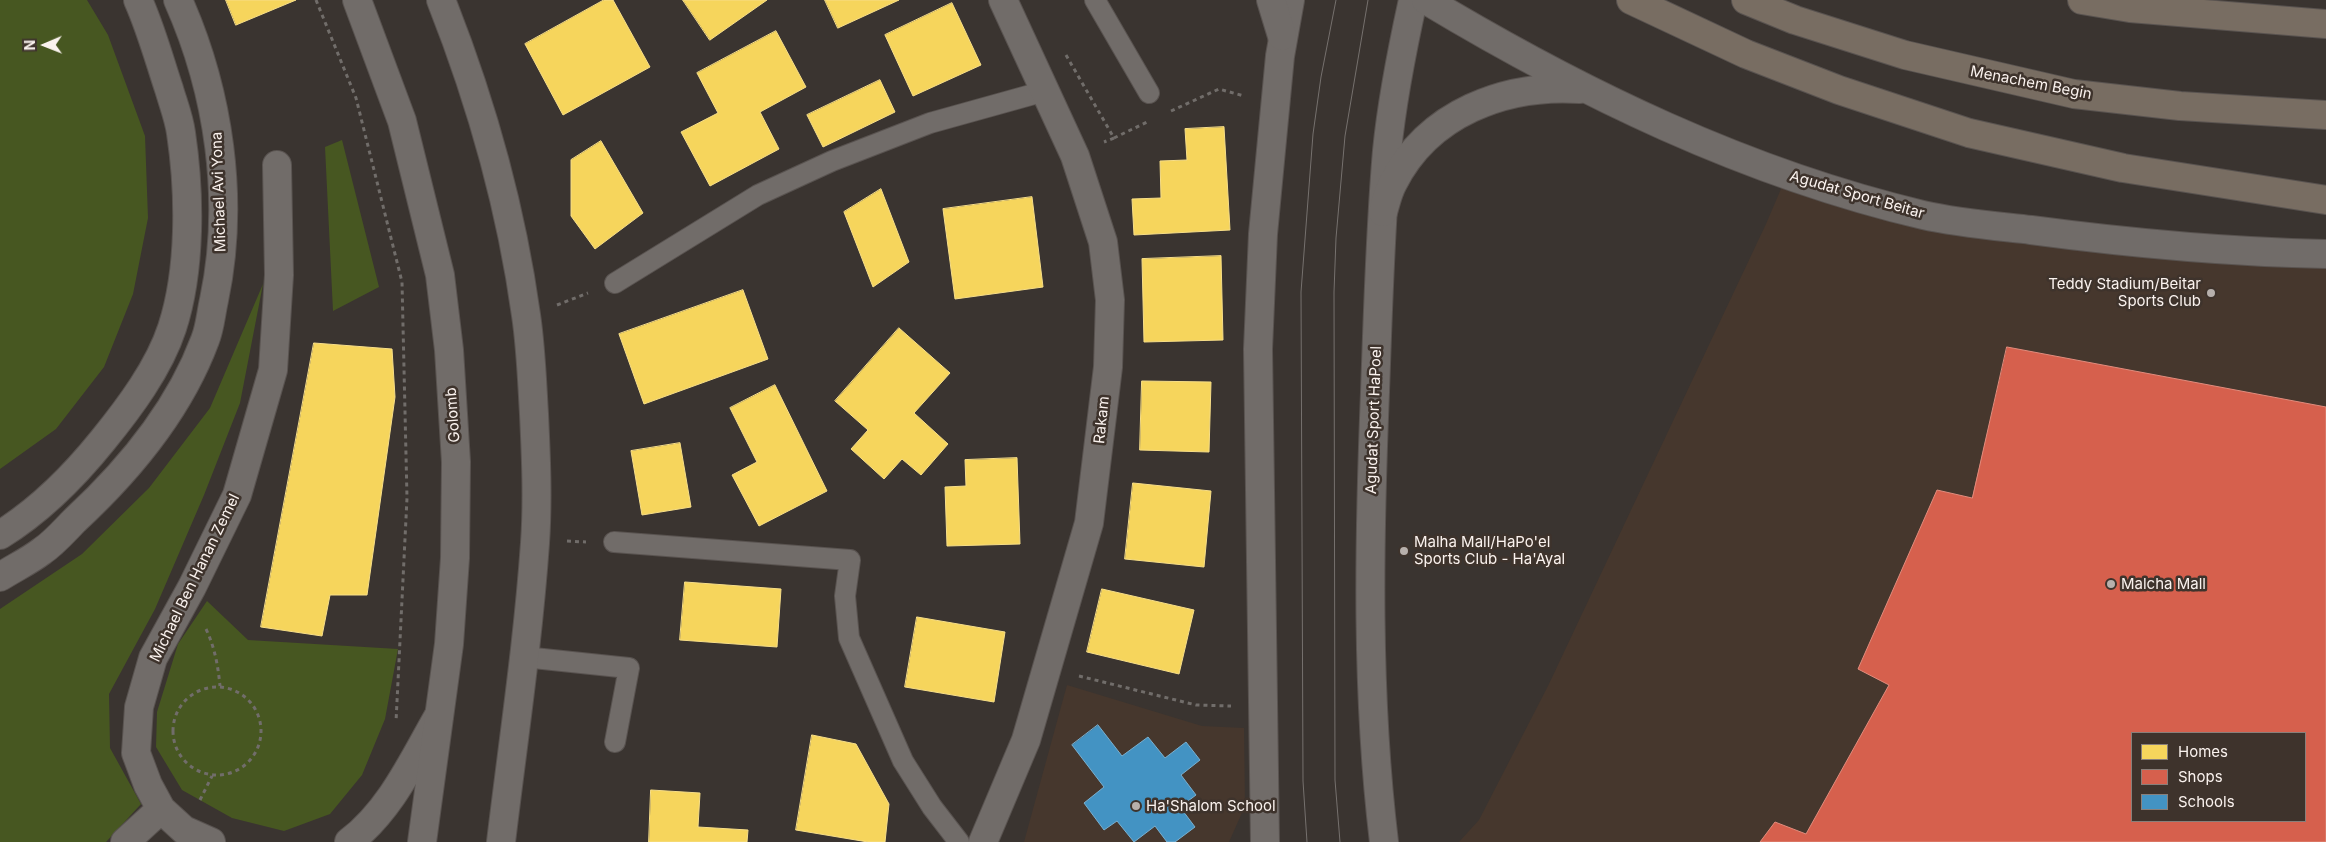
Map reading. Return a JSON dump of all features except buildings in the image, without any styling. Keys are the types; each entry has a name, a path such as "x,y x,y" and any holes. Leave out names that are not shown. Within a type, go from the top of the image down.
{"highway":[{"path":"1631,0 1746,54 1839,90 1969,133 2123,168 2326,200"},
{"name":"Menachem Begin","path":"1746,0 1794,20 1905,55 2074,94 2180,106 2326,116"},
{"path":"2082,0 2130,8 2326,24"},
{"path":"2292,22 2326,18"}],"street":[{"path":"0,534 24,520 85,463 129,406 149,375 172,328 185,263 186,190 181,131 154,37 138,0"},
{"name":"Michael Avi Yona","path":"0,577 43,551 110,488 152,435 179,393 206,340 221,264 222,186 216,120 212,102 203,64 178,0"},
{"name":"Golomb","path":"357,0 402,121 440,275 446,322 456,462 455,558 449,644 422,842"},
{"path":"441,0 459,47 493,154 517,255 526,316 536,460 535,541 524,657 501,842"},
{"name":"Rakam","path":"983,842 1026,740 1089,523 1108,366 1110,300 1103,242 1075,156 1004,0"},
{"path":"1271,0 1282,36"},
{"path":"1265,842 1258,349 1263,234 1282,36 1290,0"},
{"name":"Agudat Sport HaPoel","path":"1384,842 1378,778 1371,624 1372,463 1383,212 1393,102 1413,0"},
{"name":"Agudat Sport Beitar","path":"1426,0 1493,40 1584,90 1695,139 1787,175 1925,216 2112,241 2265,252 2326,254"},
{"path":"1383,212 1392,184 1419,143 1437,127 1458,114 1485,102 1536,90 1560,88 1584,90"},
{"name":"Michael Ben Hanan Zemel","path":"211,842 184,830 161,809 148,785 136,753 139,707 153,658 192,587 237,495 272,370 279,275 277,165"},
{"path":"349,842 365,830 392,797 439,715"},
{"path":"124,842 161,809"}],"lane":[{"path":"1095,0 1150,93"},
{"path":"615,283 758,195 832,161 930,123 1045,90"},
{"path":"614,542 850,560 844,596 849,638 903,761 932,807 959,842"},
{"path":"524,657 629,668 615,742"}],"path":[{"path":"316,0 356,98 402,282 407,498 396,727"},
{"path":"1167,113 1220,89 1252,98"},
{"path":"1114,138 1149,121"},
{"path":"526,316 615,283"},
{"path":"535,541 614,542"},
{"path":"192,587 201,619 212,641 218,662 220,686"},
{"path":"1046,668 1196,705 1233,706"},
{"path":"220,686 235,690 251,702 259,716 262,731 260,744 253,758 242,769 228,775 212,776 190,767 180,756 174,742 172,726 180,707 190,695 204,688 220,686"}],"shaded area":[{"path":"1787,175 1864,199 2326,254 2326,842 1459,842 1479,820 1548,686 1766,224"},
{"path":"1067,685 1202,726 1244,728 1245,806 1229,842 1024,842"}],"green space":[{"path":"0,0 87,0 108,35 145,136 148,218 133,294 104,367 56,429 0,469"},
{"path":"342,140 379,287 333,311 325,147"},
{"path":"263,284 240,403 204,495 155,609 109,694 110,748 141,804 106,842 0,842 0,609 82,554 149,488 210,408"},
{"path":"207,601 248,640 398,649 385,719 362,775 330,814 284,831 232,818 182,790 156,747 157,712 178,644"}],"tram line":[{"path":"1307,842 1303,781 1301,292 1313,134 1321,77 1336,0"},
{"path":"1340,842 1335,780 1334,292 1336,238 1345,136 1368,0"}],"place":[{"name":"Teddy Stadium/Beitar Sports Club","path":"2211,293"},
{"name":"Malha Mall/HaPo'el Sports Club - Ha'Ayal","path":"1404,551"},
{"name":"Malcha Mall","path":"2111,584"},
{"name":"Ha'Shalom School","path":"1136,806"}]}
